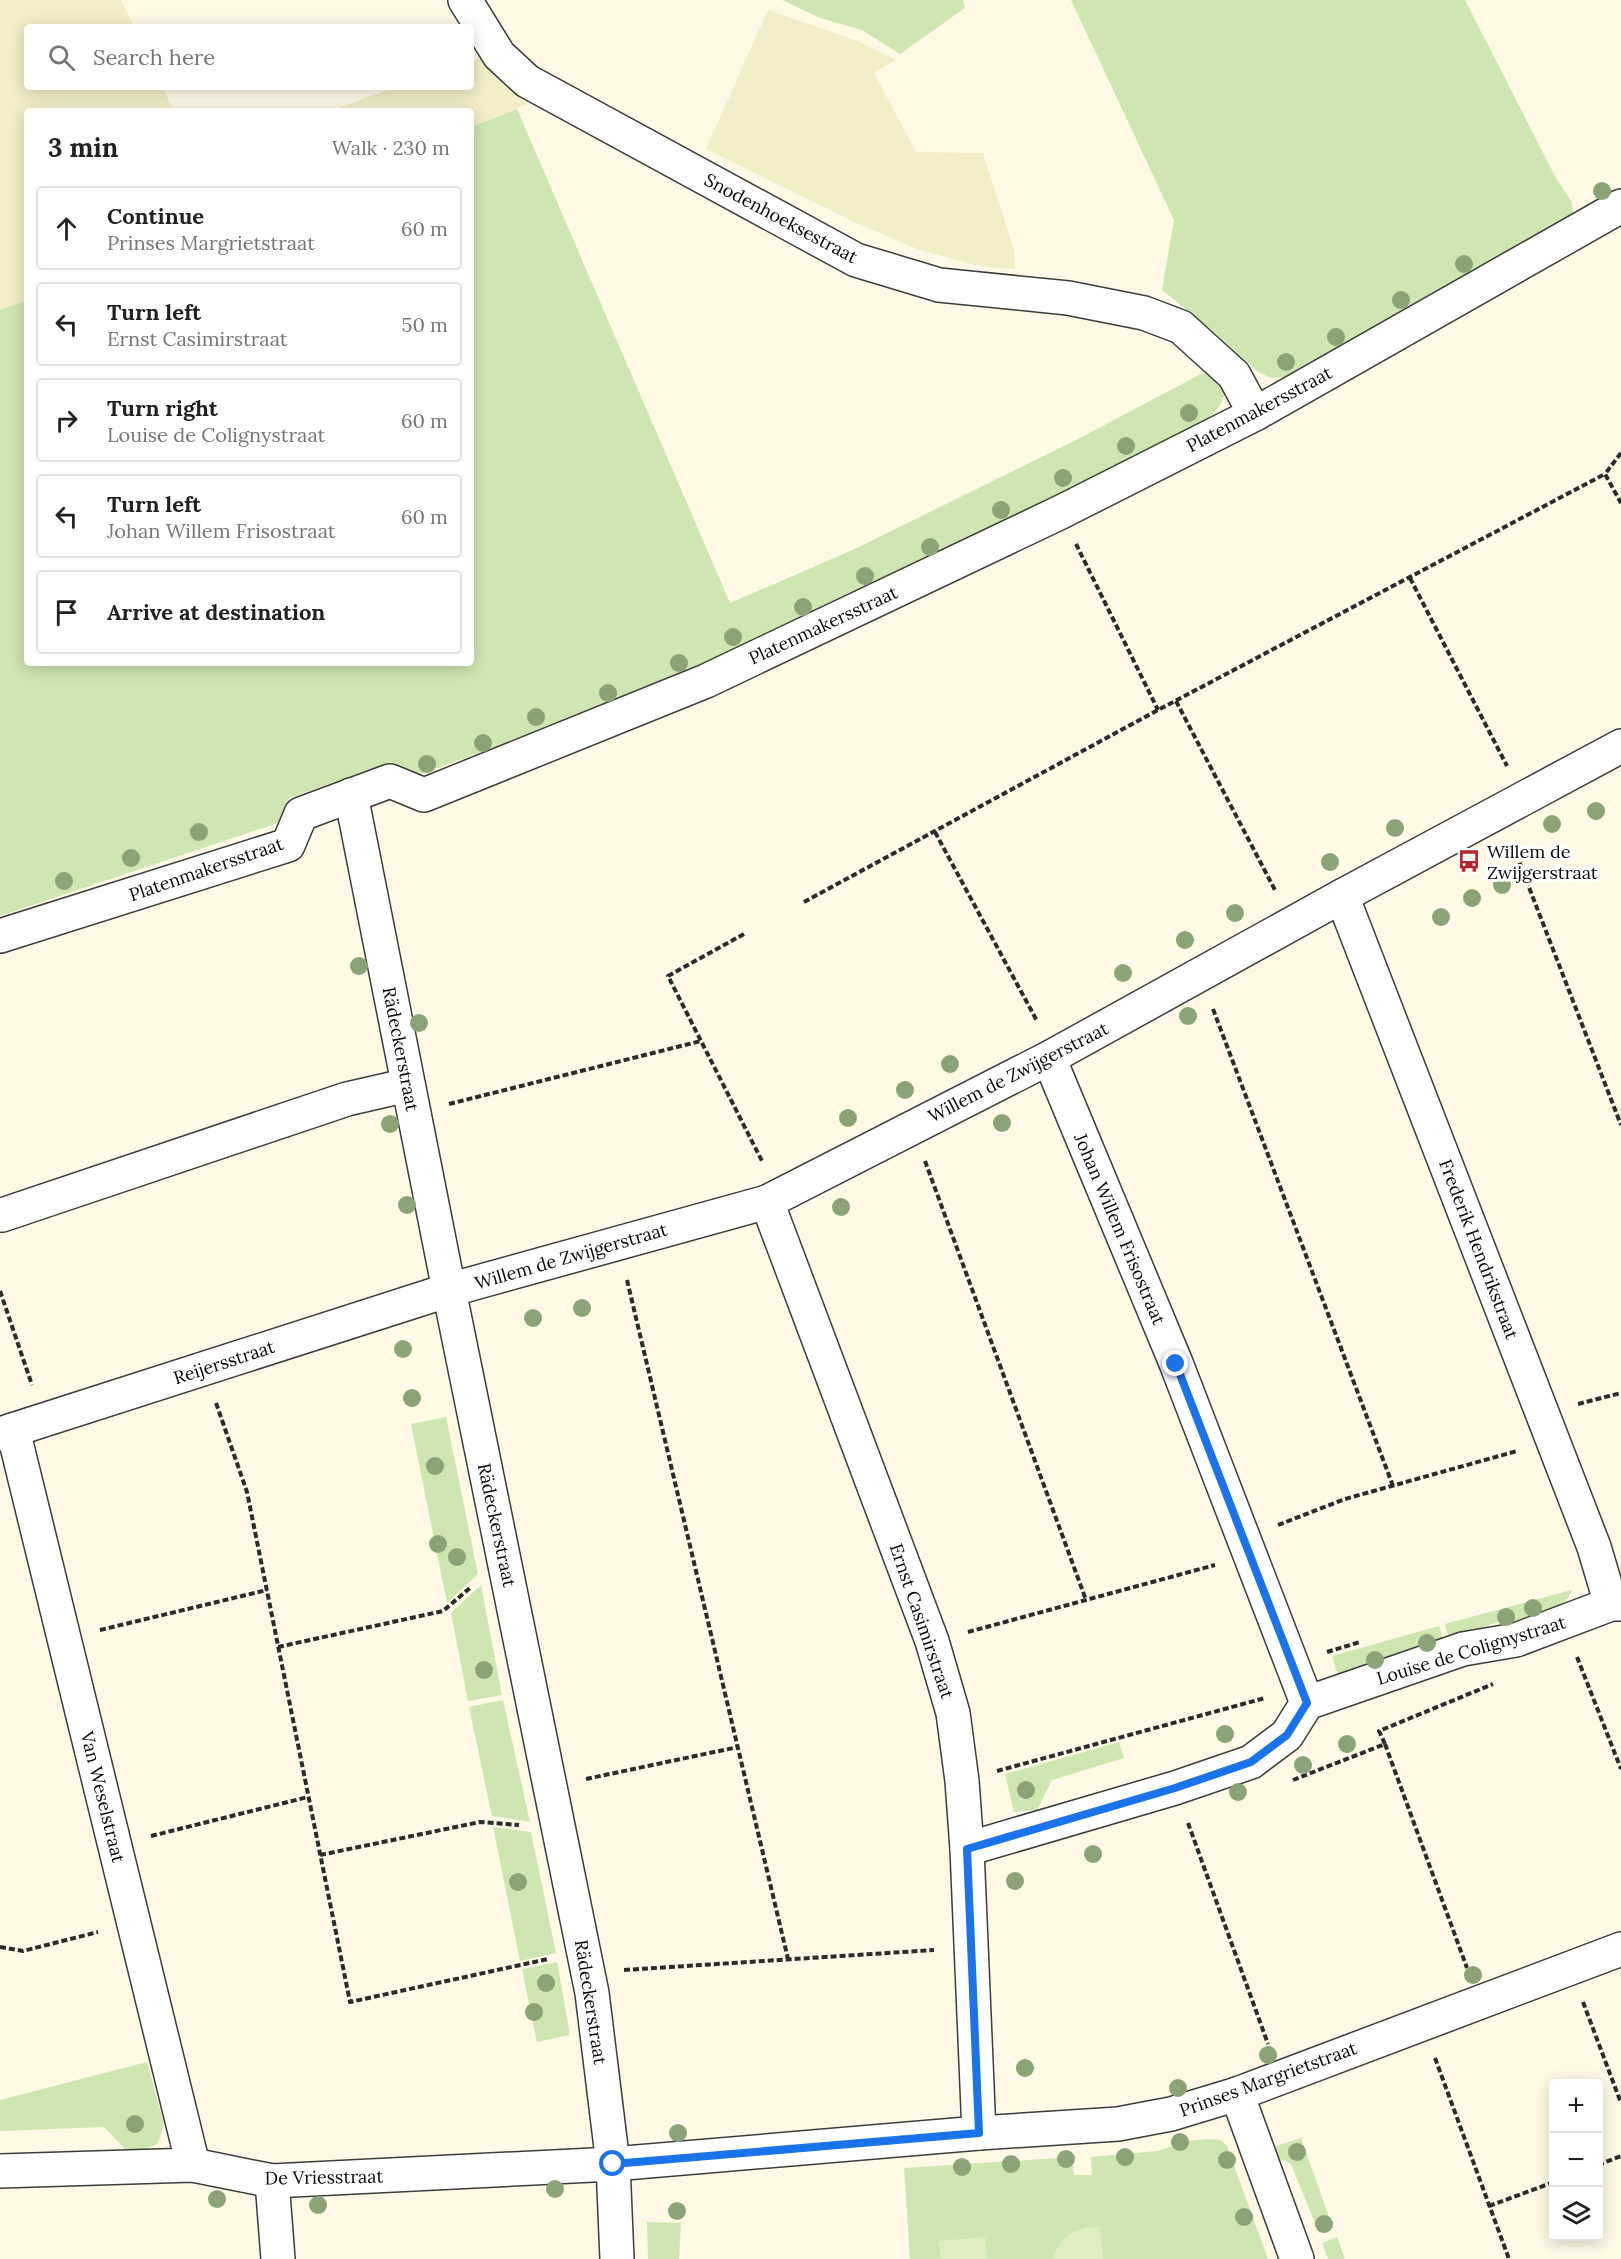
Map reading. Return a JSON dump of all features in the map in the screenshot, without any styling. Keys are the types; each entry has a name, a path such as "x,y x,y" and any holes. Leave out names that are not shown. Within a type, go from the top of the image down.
{"street":[{"name":"Snodenhoeksestraat","path":"465,0 499,55 527,81 856,260 939,285 1068,298 1144,313 1181,327 1234,375 1255,414"},
{"name":"Platenmakersstraat","path":"0,936 288,845 301,814 351,795 390,781 424,795 706,681 1060,512 1255,414 1621,206"},
{"name":"Willem de Zwijgerstraat","path":"449,1290 773,1199 1052,1056 1292,923 1621,746"},
{"name":"Rädeckerstraat","path":"351,795 592,1993 613,2164 616,2259"},
{"name":"Frederik Hendrikstraat","path":"1342,896 1594,1547 1606,1607"},
{"name":"Johan Willem Frisostraat","path":"1052,1056 1176,1364 1304,1695"},
{"path":"2,1215 347,1100 411,1099"},
{"name":"Ernst Casimirstraat","path":"773,1199 932,1641 953,1713 962,1781 967,1849 979,2133"},
{"name":"Reijersstraat","path":"7,1432 449,1290"},
{"name":"Van Weselstraat","path":"7,1432 64,1639 193,2165"},
{"name":"Louise de Colignystraat","path":"1304,1695 1463,1649 1516,1640 1606,1607"},
{"path":"967,1849 1175,1788 1251,1762 1287,1735 1304,1695"},
{"name":"Prinses Margrietstraat","path":"613,2164 979,2133 1118,2124 1171,2114 1236,2094 1621,1949"},
{"path":"1236,2094 1297,2259"},
{"name":"De Vriesstraat","path":"0,2171 193,2165 272,2181 613,2164"},
{"path":"272,2181 278,2259"}],"path":[{"path":"804,902 1176,701 1605,474 1621,453"},
{"path":"1605,474 1621,503"},
{"path":"1060,512 1158,711"},
{"path":"1410,578 1512,805 1621,1125"},
{"path":"1176,701 1292,923"},
{"path":"935,832 1052,1056"},
{"path":"744,934 668,976 701,1041 773,1199"},
{"path":"1200,975 1393,1486"},
{"path":"411,1099 701,1041"},
{"path":"912,1127 1086,1600"},
{"path":"618,1243 788,1959"},
{"path":"0,1291 44,1420"},
{"path":"205,1369 247,1492 350,2002 586,1962 788,1959 971,1948"},
{"path":"932,1641 1086,1600 1247,1547 1345,1499 1553,1441"},
{"path":"278,1647 443,1611 504,1560"},
{"path":"64,1639 267,1590"},
{"path":"1606,1607 1575,1651 1621,1769"},
{"path":"1479,2002 1379,1731 1499,1682"},
{"path":"962,1781 1304,1695"},
{"path":"1288,1782 1384,1744"},
{"path":"550,1787 738,1747"},
{"path":"1175,1788 1280,2077"},
{"path":"115,1845 308,1797"},
{"path":"320,1855 480,1822 559,1828"},
{"path":"0,1947 23,1951 134,1923"},
{"path":"1570,1968 1621,2103"},
{"path":"1422,2023 1509,2259"},
{"path":"1603,2163 1621,2156"},
{"path":"1489,2206 1549,2184"}],"shaded area":[{"path":"0,0 121,0 133,24 24,24 24,90 164,90 172,108 24,108 24,301 0,310"},
{"path":"768,10 858,41 896,60 874,73 916,152 983,153 1014,250 1015,269 983,267 920,250 852,221 706,149"},
{"path":"486,56 538,100 474,126 474,108 338,108 388,90 474,90 474,60"}],"green space":[{"path":"782,0 963,0 965,8 900,54 862,30 820,18"},
{"path":"1071,0 1465,0 1555,176 1571,201 1574,215 1286,377 1271,378 1258,372 1213,331 1162,290 1174,220"},
{"path":"517,109 730,603 857,548 1078,439 1214,367 1226,386 1222,400 1208,419 978,533 668,678 525,736 419,775 392,762 289,798 278,823 0,916 0,310 24,301 24,666 474,666 474,126"},
{"path":"446,1417 478,1574 447,1603 411,1424"},
{"path":"481,1585 502,1695 468,1701 451,1613"},
{"path":"1572,1590 1561,1605 1534,1618 1506,1626 1498,1622 1449,1639 1445,1624"},
{"path":"1439,1626 1444,1641 1339,1679 1332,1656"},
{"path":"503,1700 530,1822 492,1816 469,1707"},
{"path":"1119,1742 1124,1758 1052,1780 1037,1810 1014,1812 1005,1774"},
{"path":"493,1827 531,1832 556,1953 520,1961"},
{"path":"557,1962 570,2035 537,2042 522,1969"},
{"path":"147,2062 164,2124 158,2143 150,2147 140,2151 127,2151 104,2127 0,2131 0,2100"},
{"path":"1301,2138 1333,2228 1319,2233 1291,2164 1276,2157 1273,2147"},
{"path":"1221,2140 1227,2146 1268,2259 910,2259 904,2168 1072,2157 1074,2175 1092,2175 1091,2157 1157,2151 1189,2141"},
{"path":"647,2222 681,2223 679,2259 648,2259"},
{"path":"1100,2227 1103,2259 1053,2259 1060,2243 1070,2234 1084,2228"},
{"path":"985,2237 987,2259 941,2259 939,2241"},
{"path":"1337,2237 1345,2259 1328,2259 1322,2243"}],"place":[{"name":"Willem de Zwijgerstraat","path":"1469,861"}],"route":[{"path":"613,2164 979,2133 967,1849 1175,1788 1251,1762 1287,1735 1307,1703 1176,1364"}]}
